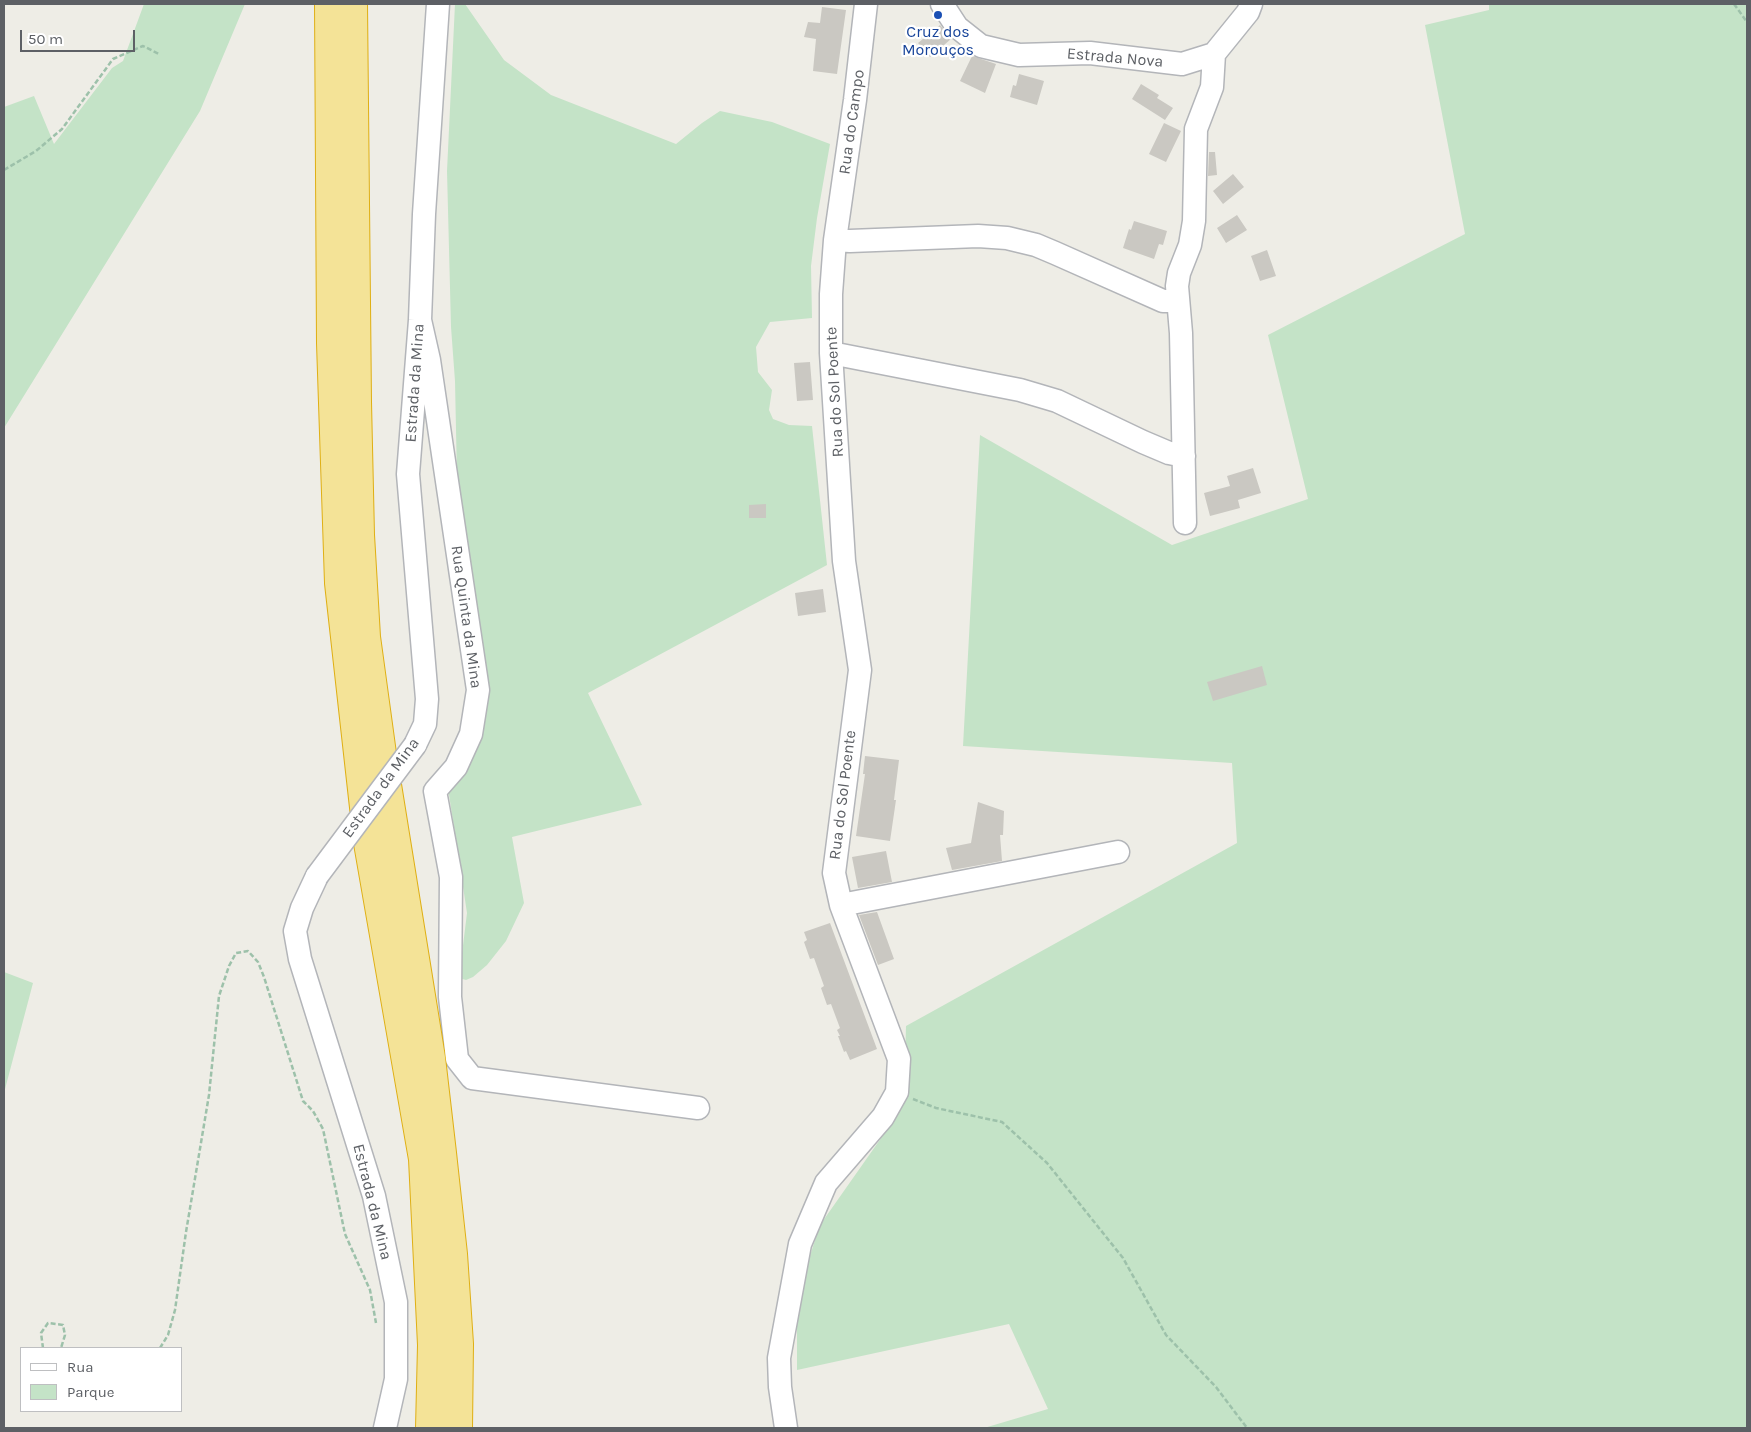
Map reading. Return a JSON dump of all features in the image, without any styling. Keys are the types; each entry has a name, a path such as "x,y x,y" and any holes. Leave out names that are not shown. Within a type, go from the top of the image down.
{"highway":[{"path":"329,4 331,343 339,583 368,843 423,1159 432,1345 430,1428"},
{"path":"354,4 360,535 366,636 382,754 431,1058 453,1254 459,1344 458,1428"}],"street":[{"name":"Estrada da Mina","path":"385,1428 396,1378 396,1302 374,1196 300,959 295,931 302,908 317,876 415,745 425,724 427,699 408,474 420,320 424,214 438,4"},
{"name":"Rua do Campo","path":"835,240 856,100 866,4"},
{"name":"Estrada Nova","path":"942,4 957,27 981,46 1019,55 1090,53 1182,64 1214,54"},
{"path":"1185,523 1181,333 1177,286 1179,273 1190,245 1194,221 1196,129 1212,87 1214,54 1248,12 1252,4"},
{"path":"835,240 978,236 1007,238 1055,252 1163,301 1178,301"},
{"name":"Rua do Sol Poente","path":"786,1428 780,1387 779,1358 800,1244 826,1183 883,1117 897,1092 899,1059 841,905 834,873 860,670 844,561 831,353 831,294 835,240"},
{"name":"Rua Quinta da Mina","path":"420,320 430,360 478,690 471,734 456,767 434,791 451,877 450,997 456,1059 472,1078 698,1108"},
{"path":"831,353 1020,390 1057,401 1143,442 1169,453 1184,456"},
{"path":"841,905 1118,852"}],"path":[{"path":"1734,4 1747,22"},
{"path":"4,170 36,151 62,129 112,59 143,46 158,54"},
{"path":"161,1347 168,1335 175,1310 209,1095 220,996 236,953 248,951 258,962 264,976 303,1101 313,1111 323,1129 345,1234 370,1290 377,1328"},
{"path":"897,1092 936,1108 1002,1122 1046,1164 1123,1258 1166,1335 1216,1387 1246,1428"},
{"path":"43,1347 42,1333 48,1323 63,1325 65,1335 61,1347"}],"green space":[{"path":"144,4 245,4 200,111 4,428 4,107 34,96 54,144 112,68 123,61"},
{"path":"455,4 465,4 504,60 551,95 676,144 720,111 772,122 830,144 811,266 812,318 770,322 756,347 758,372 772,390 769,410 773,419 789,425 812,426 827,565 588,693 642,805 512,837 524,903 506,941 487,965 473,977 466,980 459,978 467,913 448,788 478,737 458,527 455,381 451,327 447,171"},
{"path":"1489,4 1747,4 1747,1428 984,1428 1048,1409 1009,1324 797,1370 797,1323 804,1274 820,1225 891,1124 905,1066 906,1026 1237,843 1232,763 963,746 980,435 1172,545 1308,499 1268,335 1465,234 1425,25 1489,10"},
{"path":"4,972 33,983 4,1093"}],"building":[{"path":"822,7 846,10 837,74 813,71 816,39 804,37 808,22 820,23"},
{"path":"940,25 951,39 930,57 918,43"},
{"path":"972,56 996,64 985,93 960,81"},
{"path":"1019,74 1044,81 1037,105 1010,97 1013,85 1016,86"},
{"path":"1141,84 1159,95 1157,98 1173,108 1165,120 1132,99"},
{"path":"1164,123 1181,131 1166,162 1149,154"},
{"path":"1209,152 1215,152 1217,175 1208,176"},
{"path":"1233,174 1244,187 1223,204 1213,191"},
{"path":"1237,215 1247,230 1226,243 1217,228"},
{"path":"1134,221 1167,231 1163,245 1159,244 1154,259 1123,248 1129,229 1131,230"},
{"path":"1267,250 1276,276 1260,281 1251,256"},
{"path":"810,362 813,400 797,401 794,363"},
{"path":"1253,468 1261,493 1238,500 1240,508 1210,516 1204,493 1230,486 1227,476"},
{"path":"766,504 766,518 749,518 749,505"},
{"path":"823,589 826,612 798,616 795,593"},
{"path":"1262,666 1267,685 1213,701 1207,682"},
{"path":"865,756 899,760 890,841 856,836 865,774 863,774"},
{"path":"978,802 1004,811 1003,835 1000,835 1002,861 952,870 946,848 971,843"},
{"path":"886,851 892,882 858,888 852,857"},
{"path":"877,912 894,959 878,965 859,915"},
{"path":"830,923 877,1049 850,1060 846,1051 844,1052 838,1036 840,1036 837,1030 840,1028 831,1004 827,1005 821,988 824,986 814,958 810,959 804,942 807,940 804,932"}],"place":[{"name":"Cruz dos Morouços","path":"938,15"}]}
